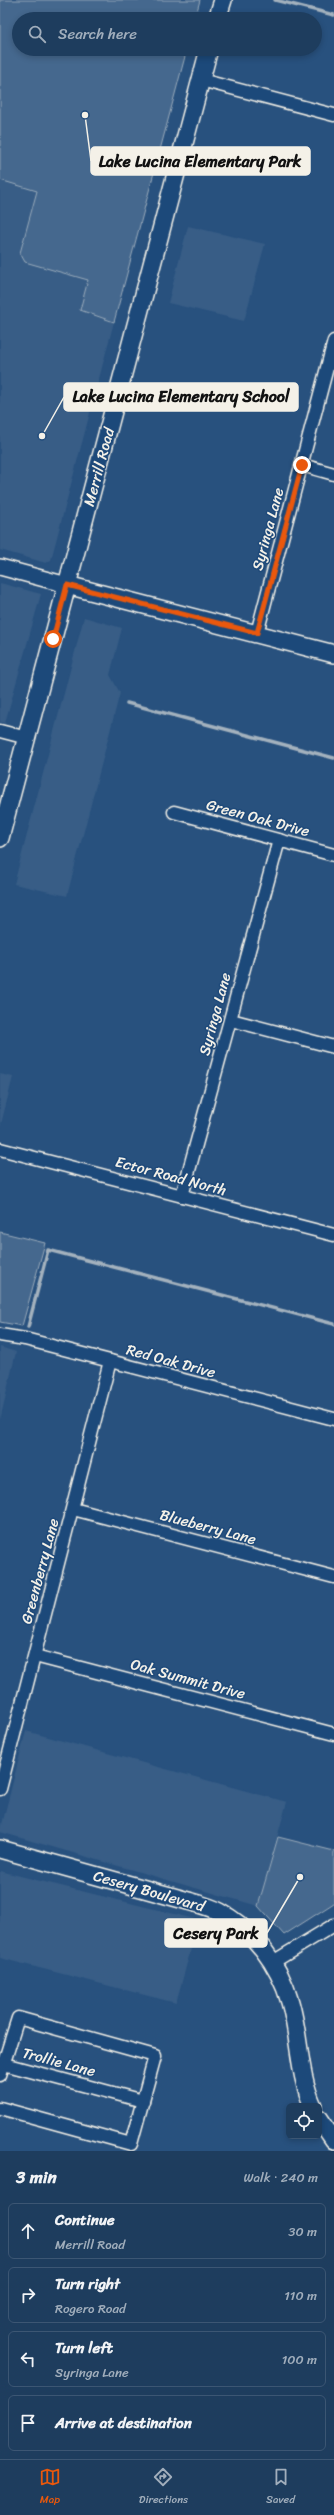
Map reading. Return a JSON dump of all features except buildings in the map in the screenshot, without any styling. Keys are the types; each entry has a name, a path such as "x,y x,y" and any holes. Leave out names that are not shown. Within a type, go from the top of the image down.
{"main road":[{"path":"220,12 223,0"},
{"name":"Merrill Road","path":"0,838 207,56"},
{"path":"67,585 334,654"},
{"name":"Cesery Boulevard","path":"0,1849 188,1901 218,1911 233,1920 256,1939 273,1962 290,2002 306,2091 312,2103"},
{"path":"322,2122 334,2140"}],"street":[{"path":"201,80 334,114"},
{"name":"Syringa Lane","path":"257,633 334,341"},
{"path":"302,465 334,474"},
{"path":"0,567 67,585"},
{"path":"0,731 26,738"},
{"name":"Green Oak Drive","path":"174,812 334,855"},
{"name":"Syringa Lane","path":"182,1196 279,840"},
{"path":"231,1020 334,1047"},
{"name":"Ector Road North","path":"0,1149 334,1235"},
{"name":"Red Oak Drive","path":"0,1334 334,1419"},
{"name":"Greenberry Lane","path":"0,1789 110,1361"},
{"name":"Blueberry Lane","path":"73,1508 334,1577"},
{"name":"Oak Summit Drive","path":"35,1656 334,1734"},
{"path":"273,1962 334,1925"},
{"path":"0,2108 130,2147 155,2056 18,2018 1,2067"},
{"name":"Trollie Lane","path":"1,2067 143,2101"}],"shaded area":[{"path":"0,0 200,0 197,12 12,12 12,56 185,56 114,322 80,310 88,280 25,262 20,253 37,191 0,180"},
{"path":"0,180 37,191 20,253 25,262 88,280 80,310 114,322 51,560 46,563 0,550"},
{"path":"188,226 265,244 244,321 168,303"},
{"path":"0,583 41,594 5,723 0,722"},
{"path":"84,617 122,628 110,675 120,693 67,896 14,884"},
{"path":"0,1074 13,1077 0,1128"},
{"path":"0,1232 45,1243 22,1326 0,1322"},
{"path":"0,1347 16,1352 0,1420"},
{"path":"26,1731 287,1802 258,1906 0,1832"},
{"path":"278,1837 334,1851 334,1903 284,1935 258,1906"},
{"path":"0,1871 199,1920 176,2003 0,1958"}],"waterway":[{"path":"275,0 334,15"},
{"path":"127,703 334,758"},
{"path":"28,1327 48,1250 334,1324"}],"place":[{"name":"Lake Lucina Elementary Park","path":"85,115"},
{"name":"Lake Lucina Elementary School","path":"42,436"},
{"name":"Cesery Park","path":"300,1877"}],"route":[{"path":"53,639 67,585 257,633 302,465"}]}
